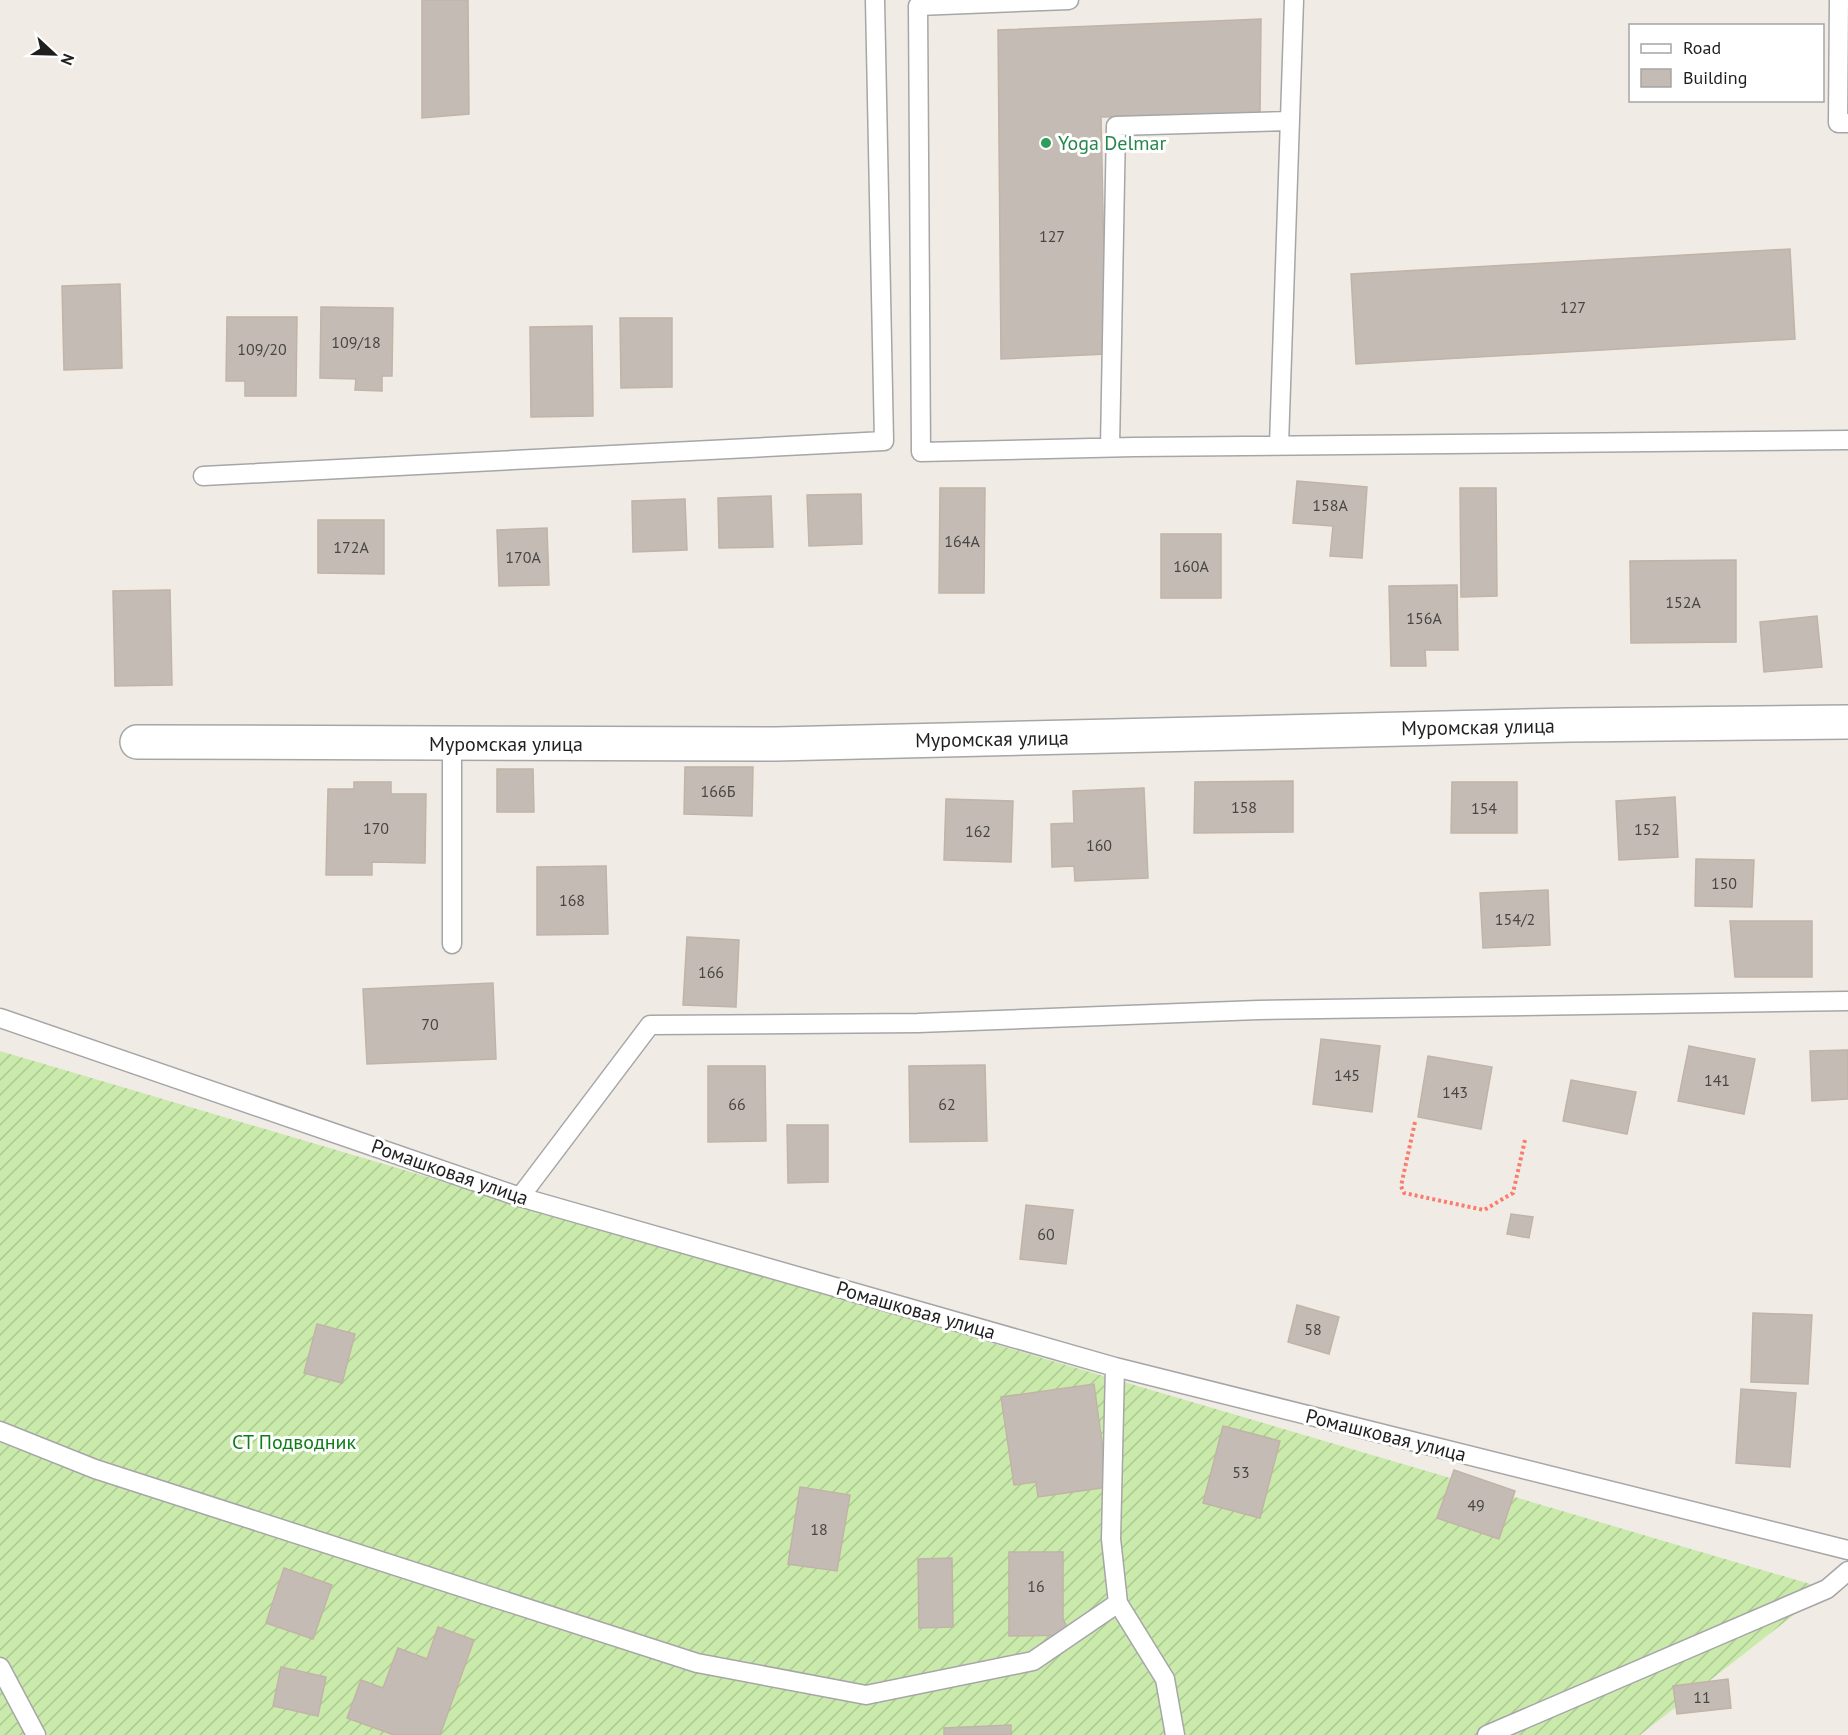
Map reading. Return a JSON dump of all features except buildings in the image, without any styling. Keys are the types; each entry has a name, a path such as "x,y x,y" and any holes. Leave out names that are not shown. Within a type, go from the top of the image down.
{"street":[{"name":"Муромская улица","path":"137,742 776,744 1570,725 1848,722"}],"lane":[{"path":"202,476 884,441 875,0"},
{"path":"1069,0 918,6 921,452 1110,447 1848,440"},
{"path":"1279,445 1294,0"},
{"path":"1839,0 1838,123 1848,123"},
{"path":"1110,447 1116,126 1290,121"},
{"path":"452,743 452,944"},
{"path":"520,1197 650,1025 918,1023 1258,1010 1848,1001"},
{"name":"Ромашковая улица","path":"0,1018 520,1197 1115,1367 1848,1550"},
{"path":"1115,1367 1111,1539 1119,1604 1165,1679 1175,1735"},
{"path":"0,1431 95,1469 697,1663 866,1695 1033,1660 1119,1604"},
{"path":"1487,1735 1827,1589 1848,1571"},
{"path":"0,1667 36,1735"}],"path":[{"path":"1415,1122 1401,1186 1404,1193 1484,1210 1513,1193 1525,1140"}],"green space":[{"name":"СТ Подводник","path":"0,1051 1827,1589 1640,1735 0,1735"}],"place":[{"name":"Yoga Delmar","path":"1046,143"}]}
